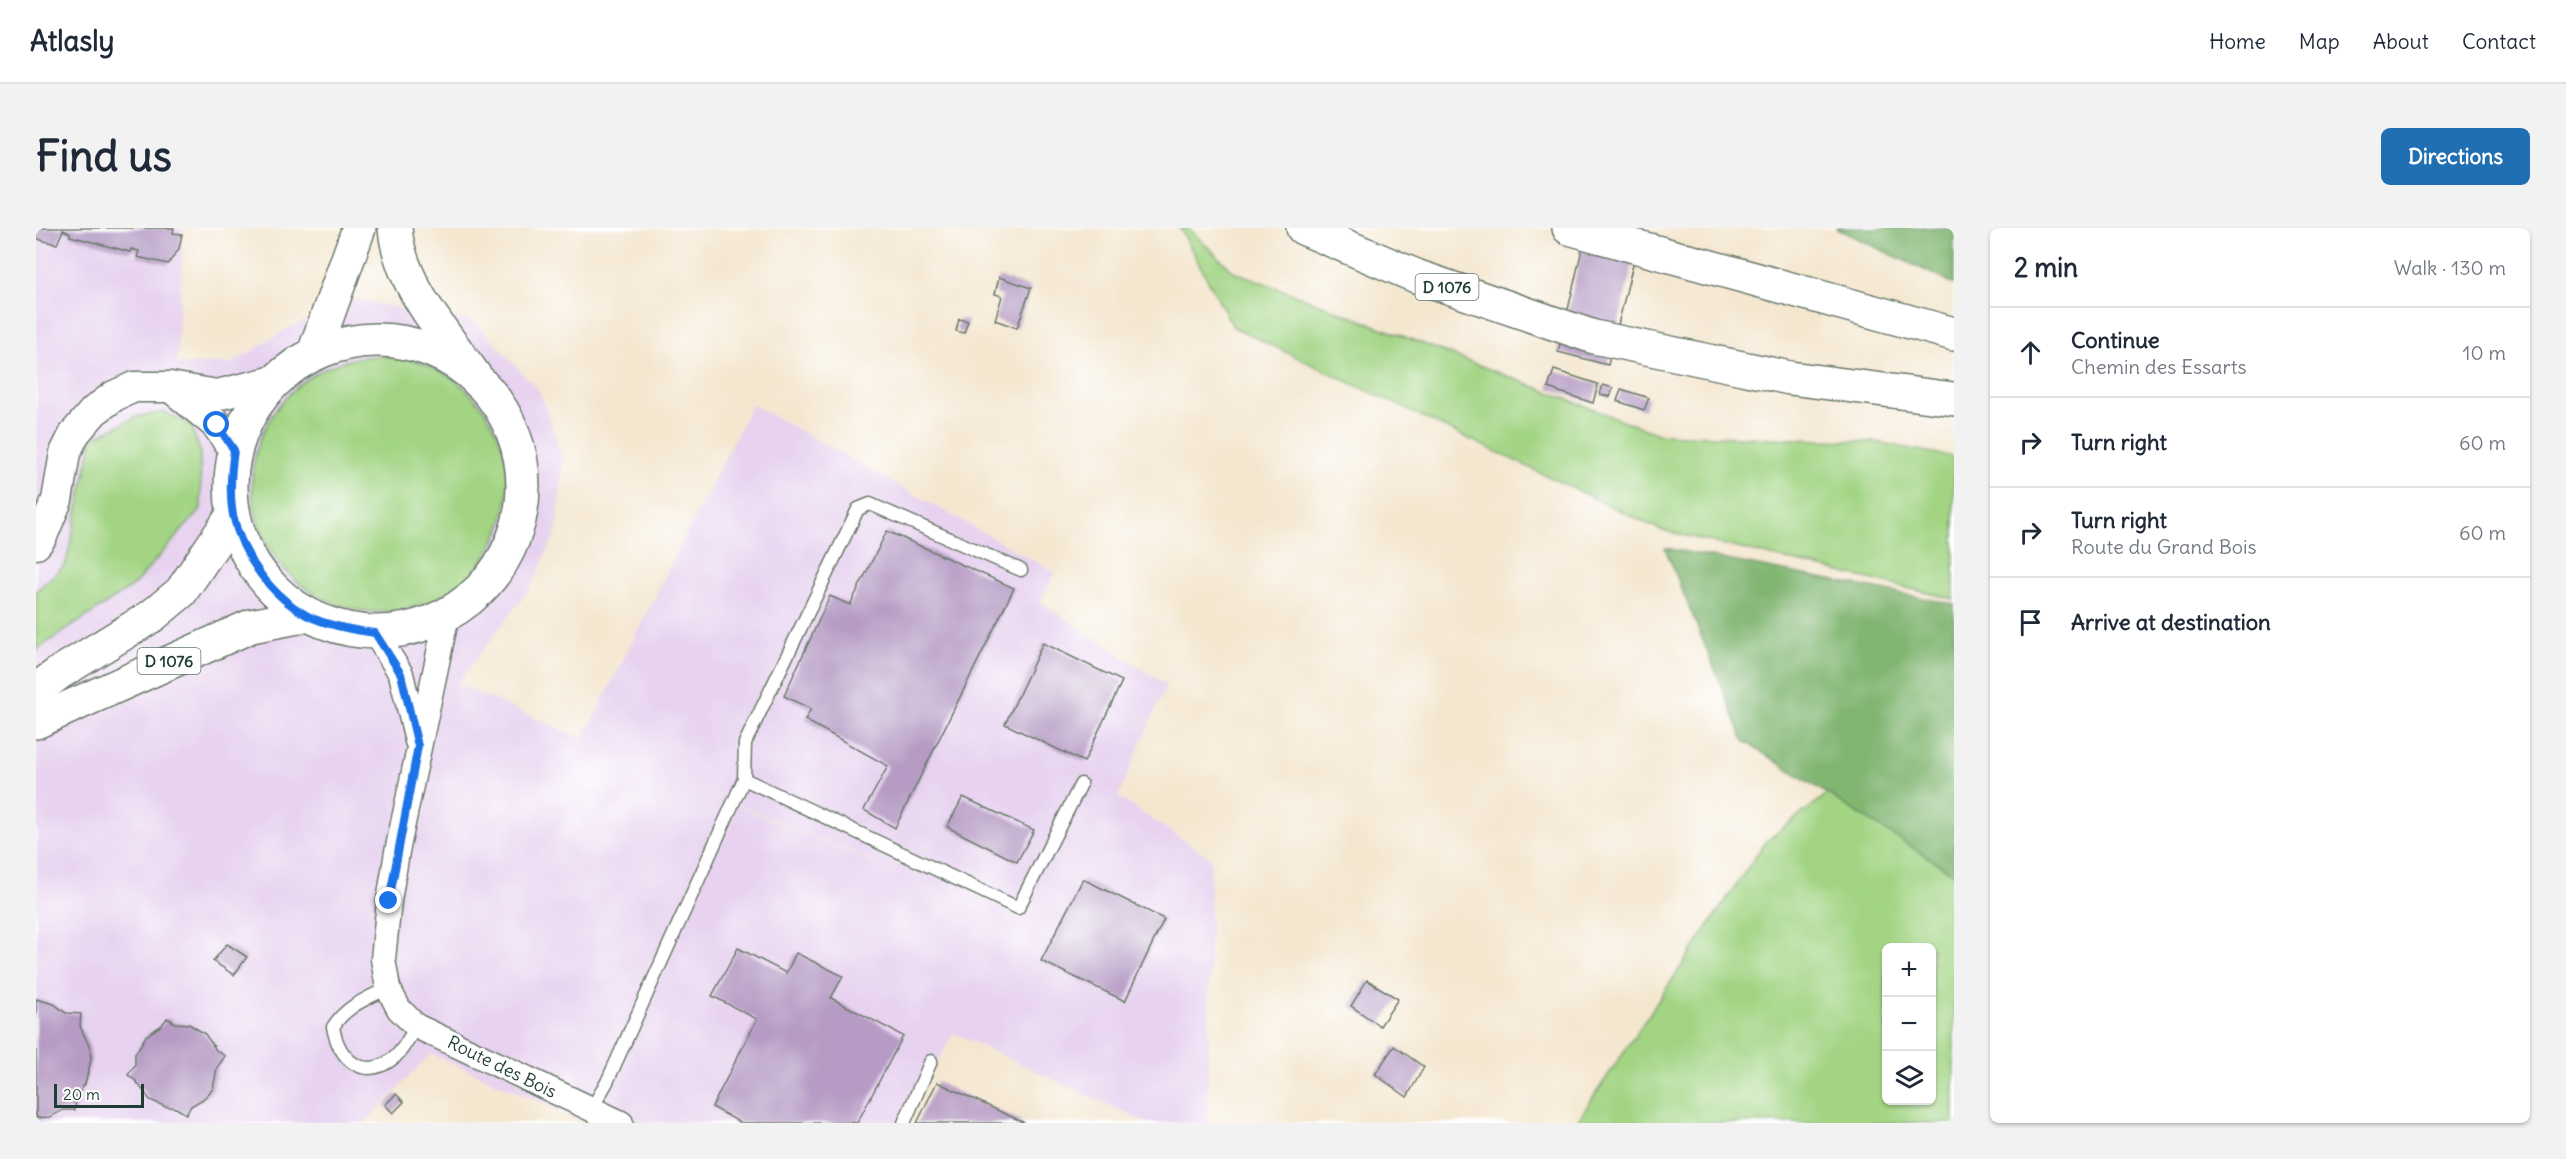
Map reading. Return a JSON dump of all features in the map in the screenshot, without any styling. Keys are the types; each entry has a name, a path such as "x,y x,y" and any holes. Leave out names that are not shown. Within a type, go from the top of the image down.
{"main road":[{"path":"314,354 359,228"},
{"path":"395,228 405,271 479,382 507,418 522,461 522,507 509,550 483,588 447,615 412,628 375,633 340,628 308,615 273,590 248,555 233,515 230,483 234,450 249,413 274,381 314,354 356,341 401,341 443,356 479,382"},
{"name":"D 1076","path":"1303,228 1416,276 1594,337 1790,378 1954,399"},
{"path":"1569,228 1620,244 1954,334"},
{"name":"D 1076","path":"36,690 59,673 152,616 180,592 233,515"},
{"name":"D 1076","path":"36,723 251,626 308,615"}],"street":[{"path":"36,544 42,536 57,500 64,453 75,433 94,411 114,396 134,387 170,387 217,395 274,381"},
{"path":"170,387 217,425 234,450"},
{"path":"416,1026 399,1009 388,988 383,959 389,901 418,746 447,615"},
{"path":"375,633 401,674 418,746"},
{"name":"Route des Bois","path":"416,1026 621,1123"}],"lane":[{"path":"591,1110 607,1082 744,779 745,743 858,509 870,504 1021,570"},
{"path":"744,779 1018,908 1081,784"},
{"path":"388,988 354,1004 341,1014 333,1027 335,1038 343,1053 353,1064 366,1069 382,1066 397,1055 416,1026"},
{"path":"904,1123 932,1061"}],"shaded area":[{"path":"36,228 183,228 177,364 231,364 285,330 353,299 475,322 540,392 563,460 557,530 533,584 457,684 583,739 752,404 1056,573 1040,602 1166,685 1118,797 1211,858 1207,1123 1147,1123 954,1033 902,1123 588,1123 431,1054 365,1123 36,1123","holes":["684,782 879,864 766,818"]}],"green space":[{"path":"1180,228 1188,228 1233,271 1658,434 1876,442 1954,457 1954,599 1661,530 1233,327"},
{"path":"1835,228 1954,228 1954,284"},
{"path":"380,356 417,361 440,371 471,393 493,424 503,447 508,484 503,521 493,544 471,575 440,597 417,607 380,612 343,607 320,597 289,575 267,544 257,521 252,484 257,447 267,424 289,393 320,371 343,361"},
{"path":"164,412 191,425 200,451 201,509 133,586 36,650 36,591 66,564 93,438 136,417"},
{"path":"1665,548 1954,604 1954,874 1744,741"},
{"path":"1954,697 1954,1123 1576,1123 1765,842"}],"building":[{"path":"36,228 174,228 173,233 182,234 179,249 168,264 137,257 139,251 131,249 130,252 70,236 70,233 63,230 57,244 44,241 36,238"},
{"path":"1587,228 1642,228 1608,365 1558,352"},
{"path":"999,277 1031,288 1017,328 995,320 1002,296 995,294"},
{"path":"959,319 968,321 964,333 956,331"},
{"path":"1554,370 1598,384 1593,403 1548,388"},
{"path":"1603,385 1613,388 1610,397 1600,394"},
{"path":"1621,389 1649,398 1644,410 1617,401"},
{"path":"887,531 1014,588 895,828 864,810 888,766 805,720 811,709 784,696 830,596 850,605"},
{"path":"1043,643 1122,681 1084,762 1005,724"},
{"path":"963,797 1034,830 1017,862 947,827"},
{"path":"1083,879 1164,919 1125,1001 1041,961"},
{"path":"227,944 247,957 234,975 213,961"},
{"path":"738,948 786,973 796,953 843,976 831,998 903,1036 857,1123 741,1123 712,1107 757,1019 712,996"},
{"path":"1367,980 1398,999 1380,1026 1351,1006"},
{"path":"36,999 54,1004 66,1013 81,1014 80,1026 90,1048 91,1060 85,1084 76,1097 75,1110 63,1110 50,1117 36,1118"},
{"path":"167,1018 175,1023 189,1024 205,1034 216,1050 225,1056 217,1068 213,1089 191,1106 186,1114 176,1108 150,1100 136,1081 128,1075 135,1065 135,1054 146,1036 162,1025"},
{"path":"1394,1046 1424,1067 1407,1097 1375,1074"},
{"path":"937,1082 1025,1123 917,1123"},
{"path":"396,1094 404,1102 393,1113 385,1105"}],"route":[{"path":"217,425 234,450 230,483 233,515 248,555 273,590 308,615 340,628 375,633 401,674 418,746 389,901"}]}
